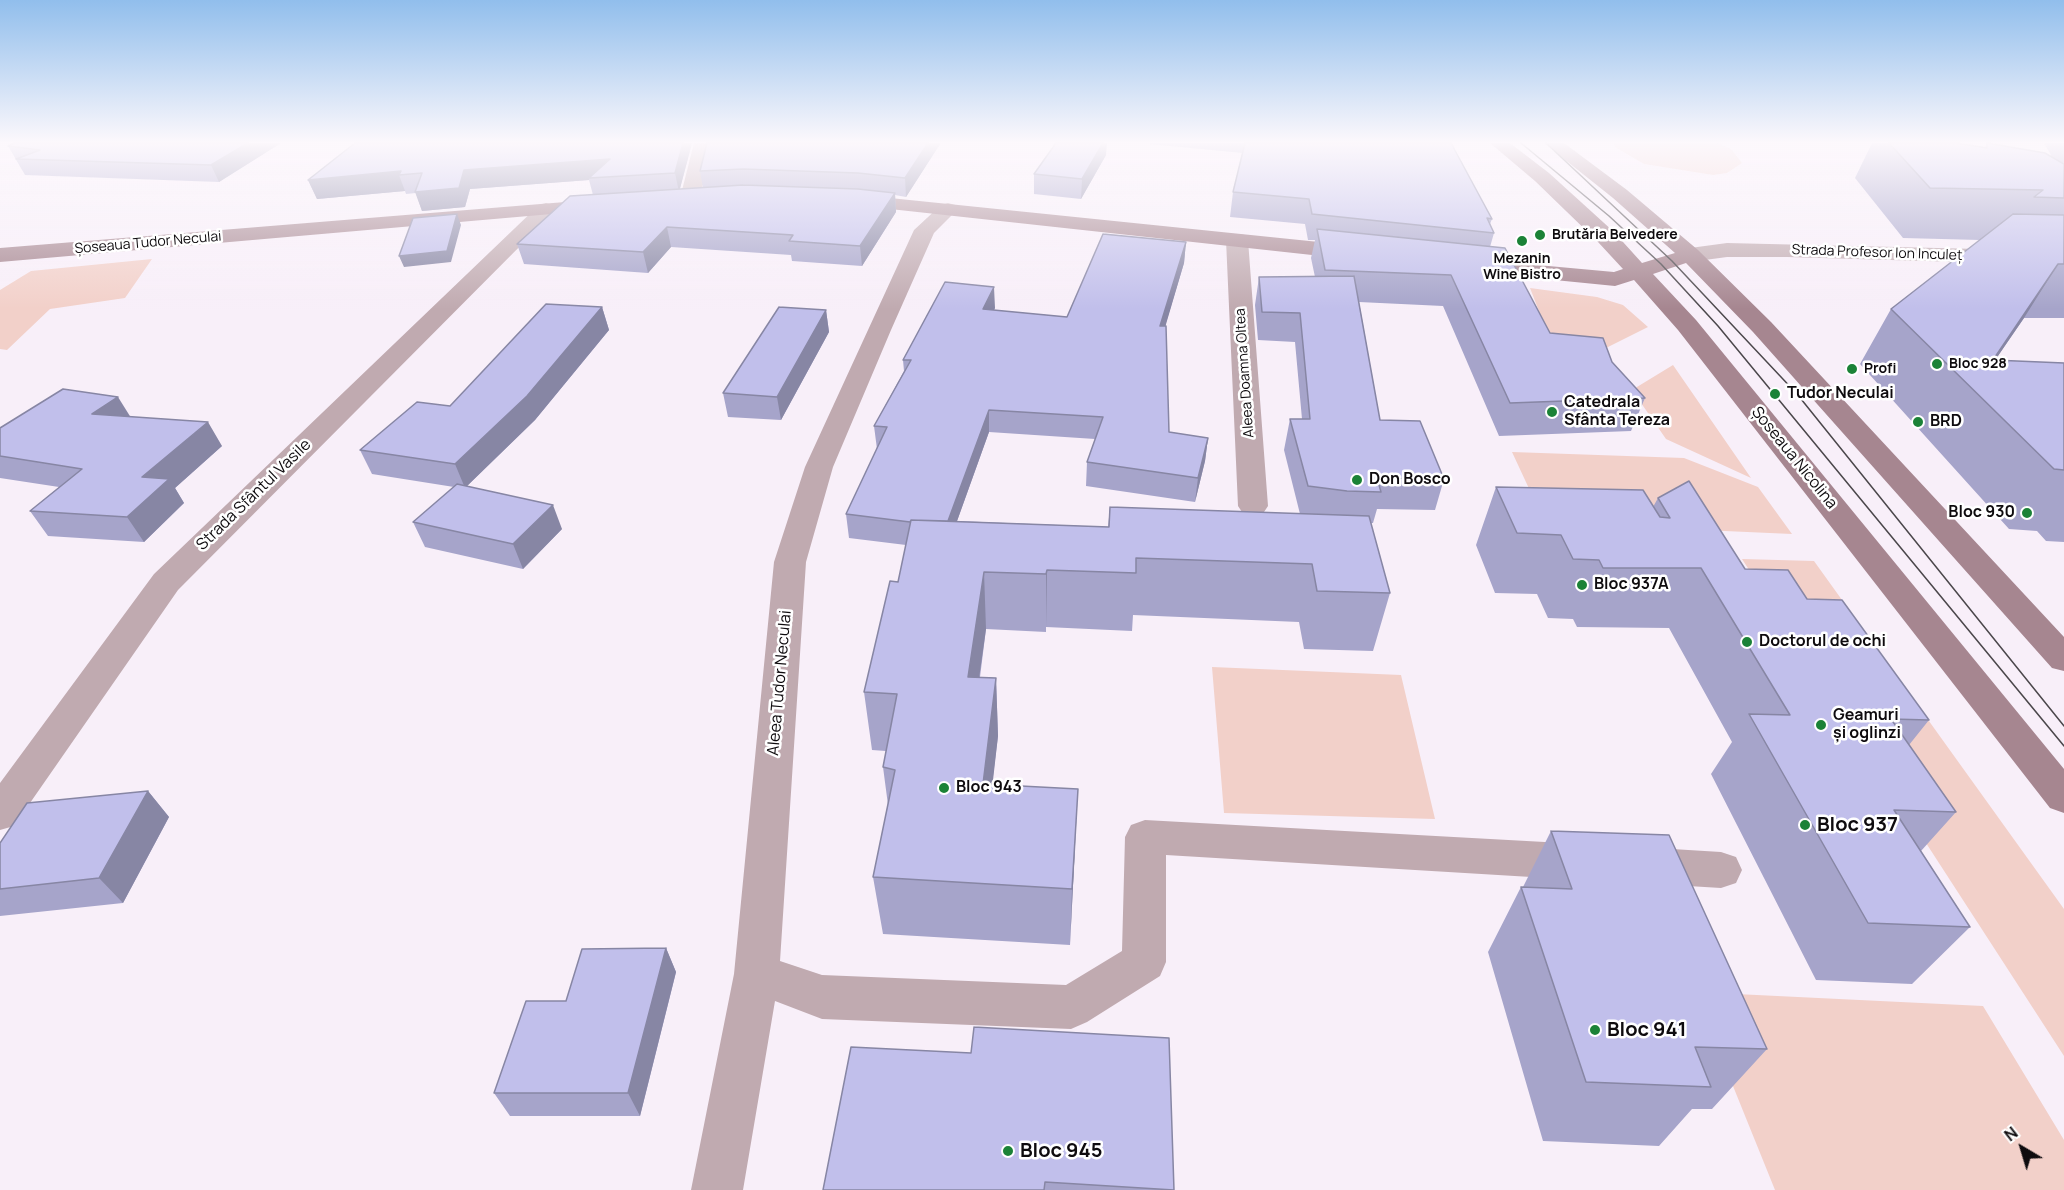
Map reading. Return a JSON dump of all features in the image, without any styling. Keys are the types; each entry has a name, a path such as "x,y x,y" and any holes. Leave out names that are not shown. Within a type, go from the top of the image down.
{"main road":[{"path":"668,200 684,199"},
{"path":"841,199 1373,255"},
{"name":"Șoseaua Nicolina","path":"1566,199 1640,271 1687,325 2064,797"},
{"path":"1625,199 1690,255 1762,327 2064,659"},
{"name":"Șoseaua Tudor Neculai","path":"0,255 624,203"},
{"path":"1452,263 1615,279 1690,255"}],"street":[{"name":"Strada Sfântul Vasile","path":"0,814 166,582 546,209"},
{"name":"Aleea Tudor Neculai","path":"717,1190 757,974 790,562 819,467 879,330 925,230 948,209"},
{"name":"Aleea Doamna Oltea","path":"1237,240 1253,506"},
{"name":"Strada Profesor Ion Inculeț","path":"1690,255 1727,250 1787,250 2064,258"},
{"path":"757,974 822,997 1071,1007 1144,962 1145,837 1721,870"}],"shaded area":[{"path":"152,259 125,298 50,309 7,350 0,349 0,290 31,271"},
{"path":"1530,288 1597,297 1623,305 1648,327 1582,360 1558,360"},
{"path":"1673,365 1751,478 1666,439 1632,390"},
{"path":"1512,452 1684,458 1758,487 1792,534 1545,523"},
{"path":"1742,559 1814,561 2064,909 2064,1056"},
{"path":"1212,667 1401,675 1435,819 1224,813"},
{"path":"1695,992 1983,1006 2064,1140 2064,1190 1775,1190"}],"building":[{"path":"567,199 891,199 860,246 789,241 793,235 667,227 643,252 517,244"},
{"path":"1304,199 1481,199 1492,219 1487,218 1494,233 1312,214 1309,199"},
{"path":"457,214 447,251 399,256 413,218"},
{"path":"2013,214 2064,215 2064,264 2058,264 1993,360 2064,363 2064,470 2054,469 1891,309"},
{"path":"1317,229 1505,248 1550,333 1603,338 1612,362 1645,398 1510,403 1451,275 1325,270"},
{"path":"1103,234 1186,242 1160,326 1166,326 1169,432 1208,438 1198,478 1087,462 1103,417 989,410 948,521 911,520 910,522 846,514 887,427 874,426 911,360 903,360 945,282 994,287 983,309 1067,317"},
{"path":"1354,276 1380,420 1420,421 1444,479 1377,478 1381,492 1308,486 1290,419 1310,419 1300,313 1262,312 1259,277"},
{"path":"546,304 602,307 527,396 455,464 360,450 417,402 450,406"},
{"path":"779,307 826,310 777,397 723,393"},
{"path":"63,389 118,397 92,414 208,422 142,477 169,479 127,517 30,511 82,469 0,456 0,428"},
{"path":"1689,481 1745,569 1788,570 1807,599 1842,600 1929,720 1891,719 1956,812 1894,810 1970,927 1868,923 1749,714 1790,715 1701,568 1603,568 1599,560 1573,559 1561,535 1517,533 1496,487 1643,490 1660,517 1670,518 1658,498"},
{"path":"457,484 553,505 513,544 413,522"},
{"path":"1110,507 1369,516 1390,593 1317,591 1312,564 1136,558 1136,573 1047,570 1046,574 984,572 968,677 996,678 983,784 1078,789 1072,889 873,877 895,770 883,767 897,694 864,692 890,581 898,582 911,520 1109,527"},
{"path":"148,791 99,878 0,889 0,843 27,803"},
{"path":"1551,831 1669,835 1767,1049 1695,1047 1711,1087 1586,1082 1521,887 1572,889"},
{"path":"666,948 628,1093 494,1093 526,1001 566,1001 582,949"},
{"path":"974,1027 1169,1038 1174,1190 1045,1182 1044,1190 823,1190 851,1047 971,1053"}],"tram line":[{"path":"1588,199 1661,264 1718,326 2064,746"},
{"path":"1605,199 1672,261 1797,394 2064,726"}],"place":[{"name":"Brutăria Belvedere","path":"1540,235"},
{"name":"Mezanin Wine Bistro","path":"1522,241"},
{"name":"Bloc 928","path":"1937,364"},
{"name":"Profi","path":"1852,369"},
{"name":"Tudor Neculai","path":"1775,394"},
{"name":"Catedrala Sfânta Tereza","path":"1552,412"},
{"name":"BRD","path":"1918,422"},
{"name":"Don Bosco","path":"1357,480"},
{"name":"Bloc 930","path":"2027,513"},
{"name":"Bloc 937A","path":"1582,585"},
{"name":"Doctorul de ochi","path":"1747,642"},
{"name":"Geamuri și oglinzi","path":"1821,725"},
{"name":"Bloc 943","path":"944,788"},
{"name":"Bloc 937","path":"1805,825"},
{"name":"Bloc 941","path":"1595,1030"},
{"name":"Bloc 945","path":"1008,1151"}]}
